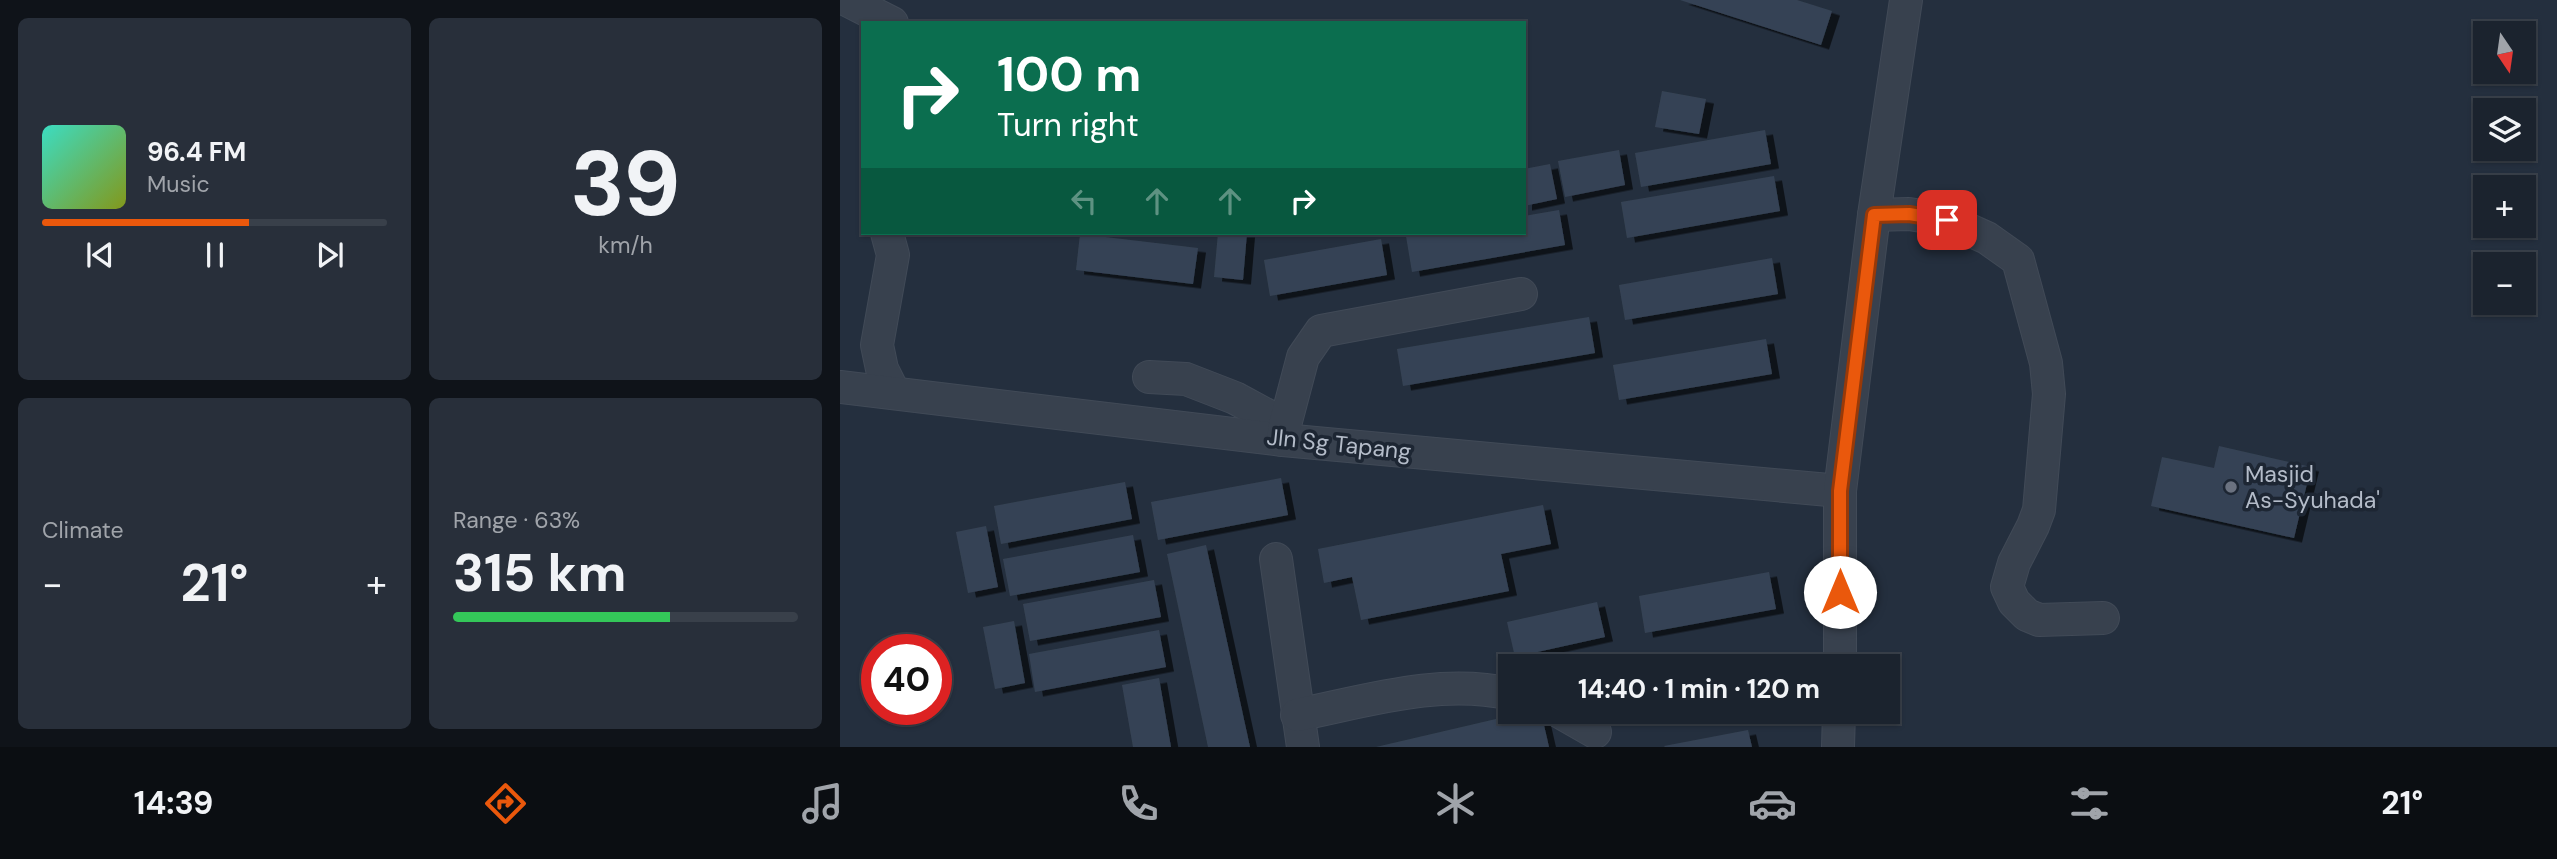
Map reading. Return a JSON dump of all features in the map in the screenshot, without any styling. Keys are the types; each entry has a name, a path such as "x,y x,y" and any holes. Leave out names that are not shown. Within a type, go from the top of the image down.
{"street":[{"path":"847,0 888,21"},
{"path":"1840,654 1840,491 1874,215 1906,0"},
{"path":"1874,215 1909,214 1947,220 1987,238 2018,260 2046,363 2049,394 2039,510 2014,563 2007,587 2014,602 2028,615 2039,620 2103,618"},
{"path":"887,235 892,255 877,345 882,369 894,393"},
{"path":"1149,377 1186,379 1235,398 1284,432 1303,357 1321,331 1521,294"},
{"name":"Jln Sg Tapang","path":"840,387 1840,491"},
{"path":"1276,559 1303,747"},
{"path":"1297,715 1431,688 1498,691"},
{"path":"1581,724 1595,732"},
{"path":"1838,747 1839,724"}],"building":[{"path":"1680,0 1797,0 1832,11 1821,45"},
{"path":"1662,91 1706,99 1699,134 1655,127"},
{"path":"1765,130 1771,164 1641,187 1635,153"},
{"path":"1619,150 1625,185 1565,197 1558,161"},
{"path":"1550,164 1557,199 1526,206 1526,169"},
{"path":"1774,176 1780,211 1627,238 1621,202"},
{"path":"1559,210 1565,245 1412,272 1406,236 1526,235 1526,216"},
{"path":"1080,235 1198,248 1193,284 1076,270"},
{"path":"1218,235 1247,235 1243,280 1214,277"},
{"path":"1381,239 1387,275 1270,296 1264,260"},
{"path":"1772,258 1778,294 1625,320 1619,285"},
{"path":"1589,317 1595,353 1403,386 1397,349"},
{"path":"1766,339 1772,374 1619,400 1613,365"},
{"name":"Masjid As-Syuhada'","path":"2219,446 2311,467 2294,538 2151,506 2162,457 2214,468"},
{"path":"1281,478 1288,515 1158,540 1151,502"},
{"path":"1125,482 1132,519 1001,544 994,506"},
{"path":"1543,505 1551,544 1501,554 1509,591 1361,620 1352,577 1324,583 1318,549"},
{"path":"986,526 998,587 968,593 956,532"},
{"path":"1133,535 1140,572 1010,596 1003,559"},
{"path":"1206,545 1250,747 1208,747 1167,554"},
{"path":"1769,572 1776,609 1645,633 1639,596"},
{"path":"1154,580 1161,617 1030,641 1023,604"},
{"path":"1597,602 1605,637 1528,654 1514,654 1507,622"},
{"path":"1014,621 1025,683 995,689 983,627"},
{"path":"1159,630 1166,667 1035,692 1029,654"},
{"path":"1159,678 1171,747 1133,747 1122,685"},
{"path":"1498,719 1498,724 1544,724 1549,747 1376,747"},
{"path":"1748,730 1752,747 1664,746"}],"place":[{"name":"Masjid As-Syuhada'","path":"2231,487"}],"route":[{"path":"1840,592 1840,491 1874,215 1909,214 1947,220"}]}
